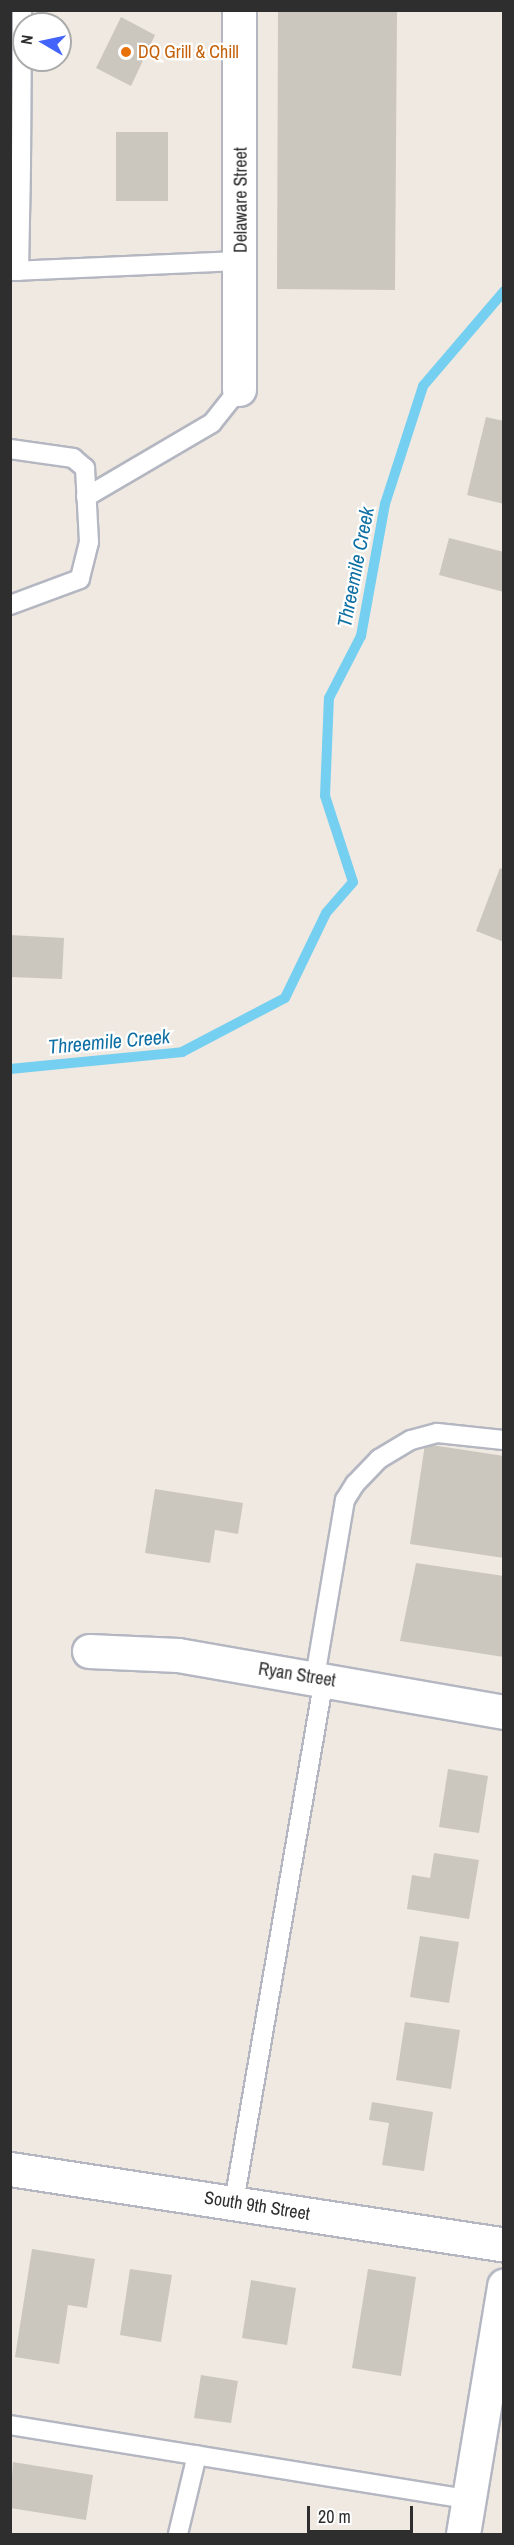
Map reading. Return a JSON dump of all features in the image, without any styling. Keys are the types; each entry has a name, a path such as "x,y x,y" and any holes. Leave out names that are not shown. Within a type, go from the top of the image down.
{"street":[{"name":"Delaware Street","path":"239,10 241,261 239,389"},
{"name":"Ryan Street","path":"89,1651 177,1655 320,1678 504,1712"},
{"name":"South 9th Street","path":"10,2169 504,2245"},
{"path":"463,2535 504,2285"}],"lane":[{"path":"22,10 16,165 15,271 241,261"},
{"path":"86,497 212,423 239,389"},
{"path":"10,449 74,458 85,468 89,542 80,579 10,605"},
{"path":"234,2202 320,1678 345,1500 355,1484 379,1459 411,1440 437,1433 504,1440"},
{"path":"10,2425 469,2499"},
{"path":"178,2535 197,2456"}],"building":[{"path":"278,10 397,10 395,290 277,289"},
{"name":"DQ Grill & Chill","path":"121,17 155,35 131,86 96,68"},
{"path":"116,132 168,132 168,201 116,201"},
{"path":"486,417 504,421 504,504 467,495"},
{"path":"449,538 504,552 504,592 439,575"},
{"path":"500,868 504,870 504,942 476,931"},
{"path":"10,935 64,938 62,979 10,977"},
{"path":"425,1444 504,1456 504,1558 410,1544"},
{"path":"155,1489 243,1503 238,1534 215,1530 210,1563 145,1553"},
{"path":"416,1563 504,1576 504,1657 400,1641"},
{"path":"448,1769 488,1776 479,1833 439,1827"},
{"path":"434,1853 479,1860 469,1919 407,1909 412,1875 430,1878"},
{"path":"420,1936 459,1942 449,2003 410,1997"},
{"path":"405,2022 460,2030 451,2089 396,2080"},
{"path":"372,2102 433,2112 424,2171 382,2165 389,2123 369,2120"},
{"path":"32,2249 95,2259 87,2308 68,2305 59,2364 15,2357"},
{"path":"130,2269 172,2275 161,2342 120,2335"},
{"path":"368,2269 416,2277 401,2376 352,2368"},
{"path":"251,2280 296,2288 287,2345 242,2338"},
{"path":"201,2375 238,2381 231,2423 194,2418"},
{"path":"13,2462 93,2475 86,2520 10,2508"}],"waterway":[{"name":"Threemile Creek","path":"10,1069 182,1052 285,998 326,913 353,882 325,796 329,698 361,636 385,504 423,386 504,291"}],"place":[{"name":"DQ Grill & Chill","path":"126,52"}]}
